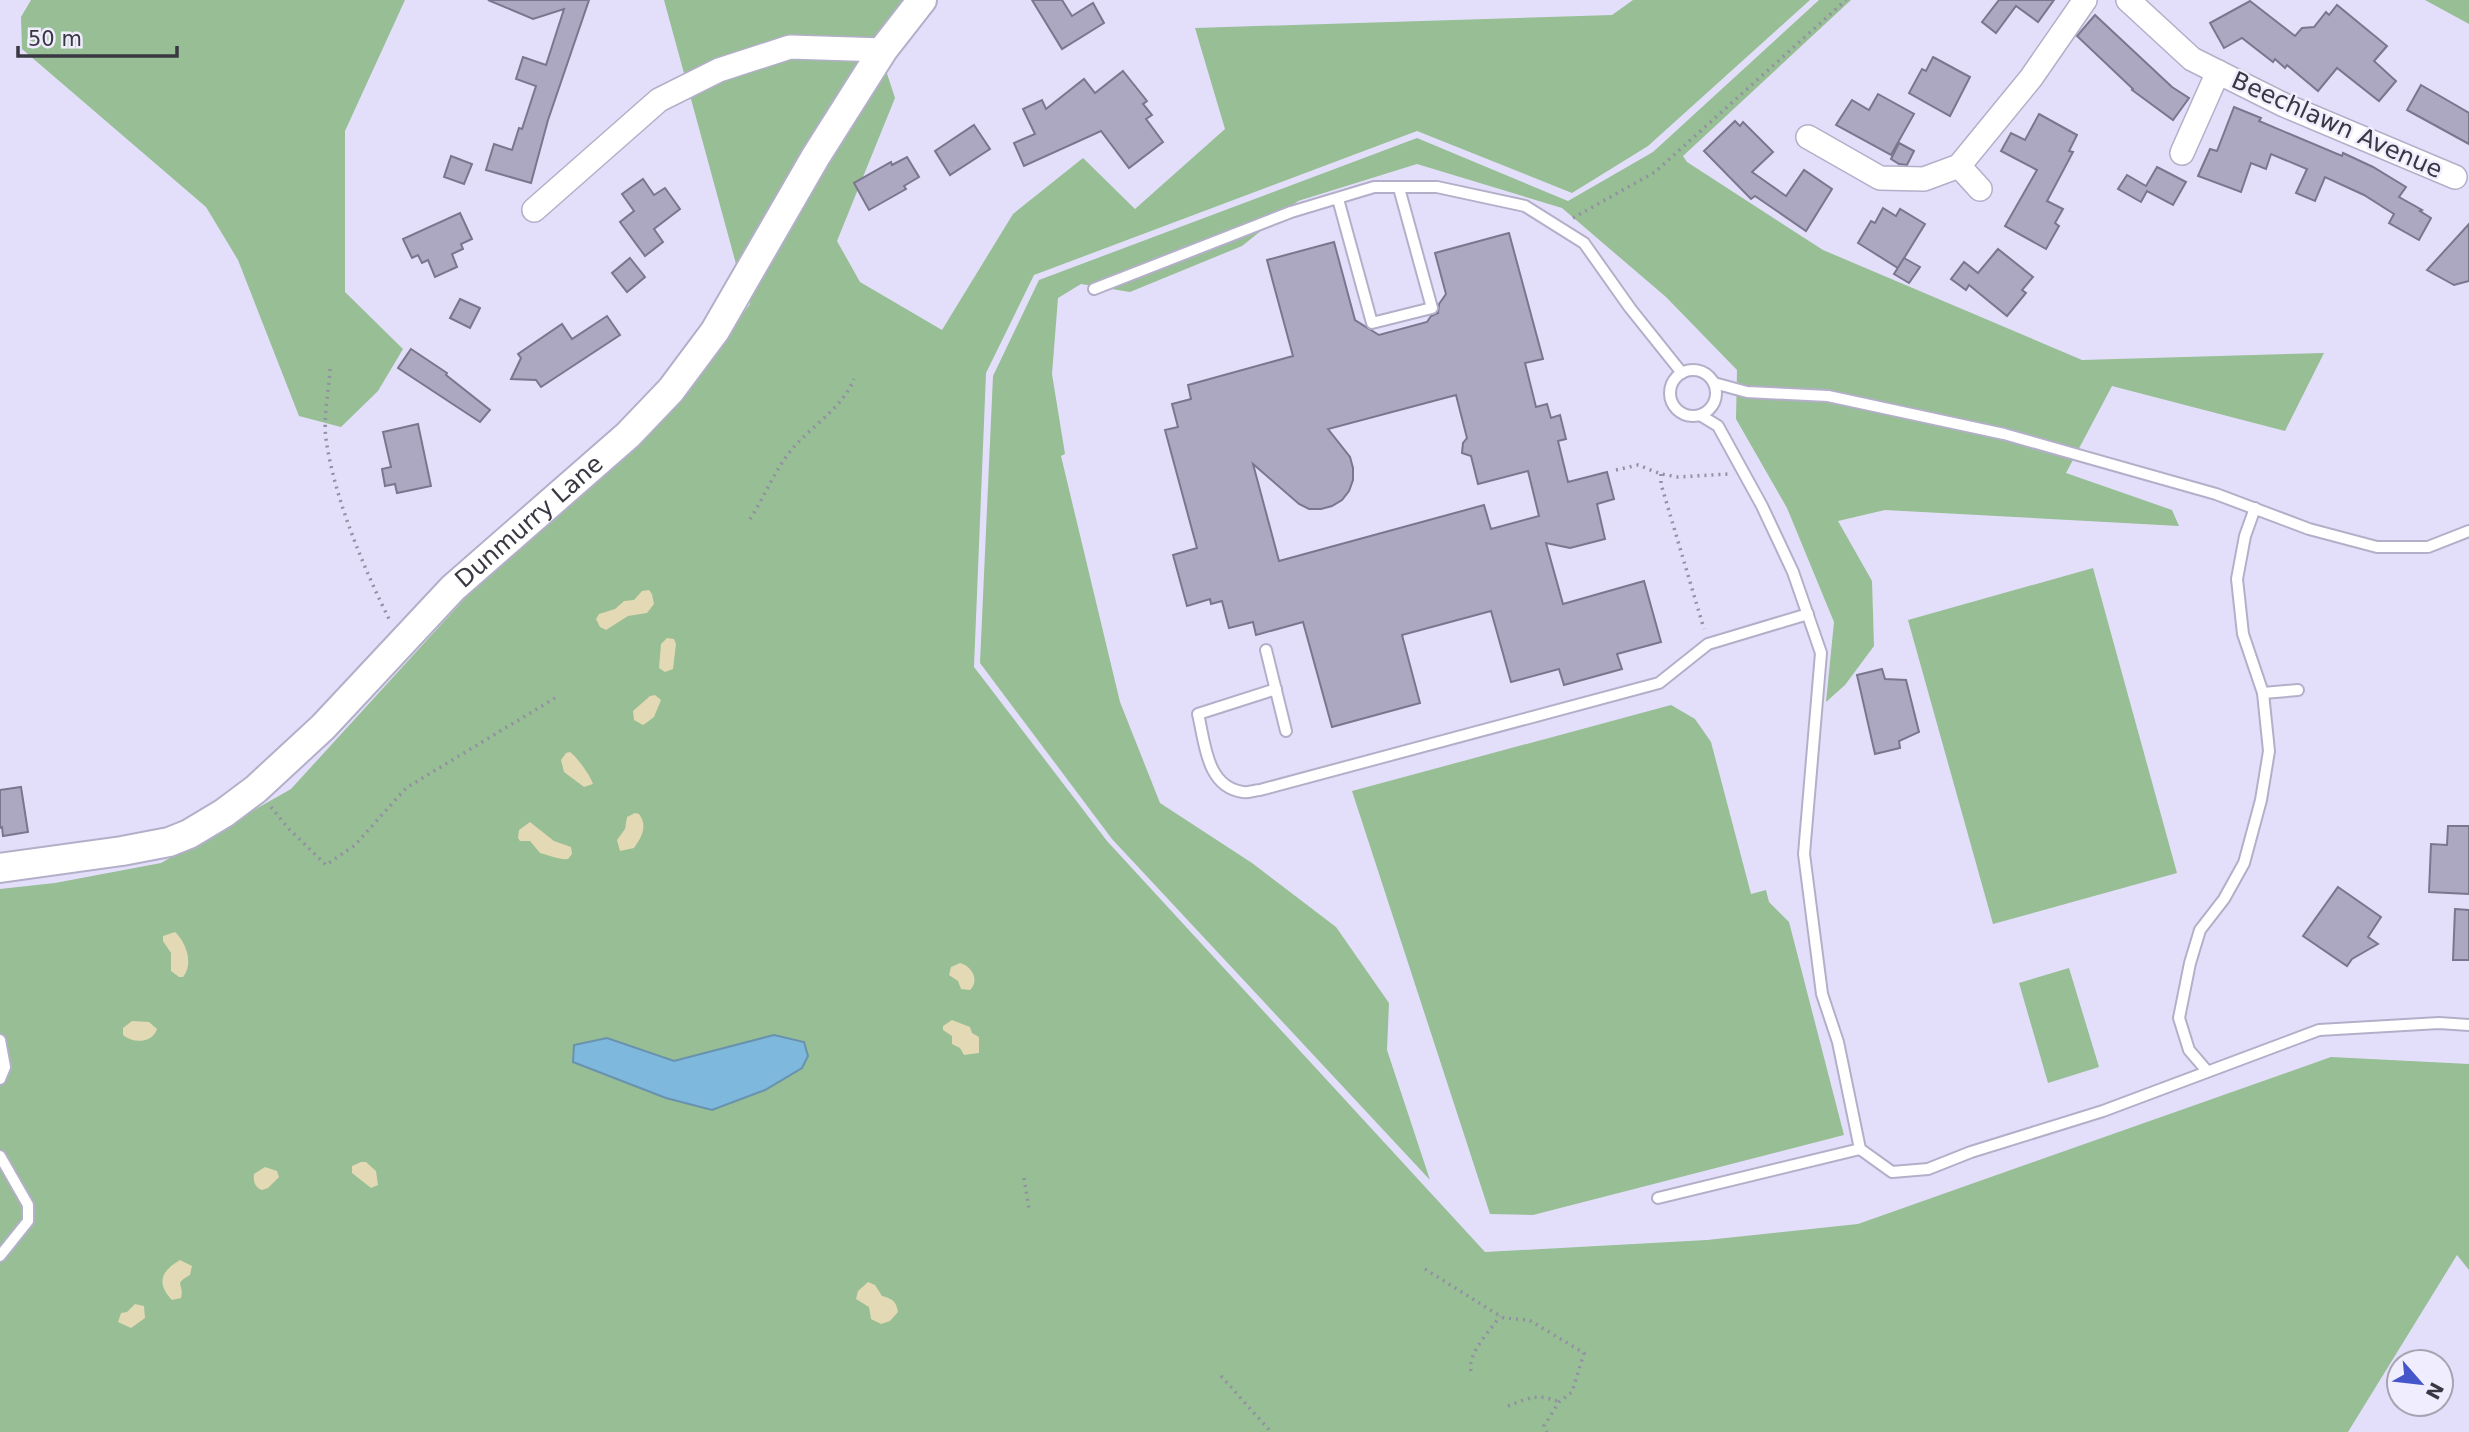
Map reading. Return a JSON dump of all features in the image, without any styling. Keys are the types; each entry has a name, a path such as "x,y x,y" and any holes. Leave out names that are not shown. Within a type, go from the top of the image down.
{"street":[{"name":"Dunmurry Lane","path":"0,868 54,862 169,842 189,835 256,789 323,727 453,588 628,435 671,390 715,331 816,156 883,50 922,0"},
{"path":"1808,137 1880,178 1924,179 1959,166 2031,78 2085,0"},
{"name":"Beechlawn Avenue","path":"2128,0 2192,59 2284,105 2455,177"},
{"path":"534,210 659,100 719,70 790,47 883,50"},
{"name":"Beechlawn Avenue","path":"2182,153 2218,72"},
{"path":"1959,166 1980,189"}],"lane":[{"path":"1094,289 1291,212 1374,187 1437,187 1525,206 1584,243 1630,309 1682,373"},
{"path":"1338,199 1372,323 1432,308 1399,188"},
{"path":"1700,415 1713,405 1716,390 1714,383 1704,372 1696,370 1682,373 1672,384 1671,399 1674,406 1686,415 1700,415 1718,426 1793,572 1821,653 1804,854 1822,994 1838,1042 1860,1149 1892,1172 1928,1169 1971,1152 2103,1111 2319,1030 2439,1023 2469,1025"},
{"path":"1714,383 1747,392 1828,396 2004,434 2216,494 2309,529 2377,547 2428,547 2469,531"},
{"path":"2207,1071 2189,1050 2179,1018 2200,930 2224,899 2244,863 2261,800 2269,751 2263,693 2243,634 2237,579 2245,536 2255,508"},
{"path":"1195,702 1209,763 1220,782 1242,792 1251,791 1659,683 1708,644 1808,614"},
{"path":"1266,650 1286,731"},
{"path":"1198,713 1276,689"},
{"path":"2263,693 2298,690"},
{"path":"0,1040 5,1066 0,1079"},
{"path":"1658,1198 1860,1149"},
{"path":"0,1156 28,1205 28,1221 0,1256"}],"path":[{"path":"1557,227 1655,172 1846,0"},
{"path":"330,369 326,436 334,477 368,577 402,645"},
{"path":"750,519 792,449 835,407 849,391 854,379"},
{"path":"1616,470 1638,465 1678,477 1744,474"},
{"path":"1661,474 1661,484 1708,644"},
{"path":"256,789 288,828 326,864 355,845 406,789 555,698"},
{"path":"1024,1178 1029,1209"},
{"path":"1425,1269 1500,1316 1529,1320 1584,1353 1572,1392 1559,1402 1544,1426 1547,1432"},
{"path":"1471,1371 1469,1365 1477,1348 1500,1316"},
{"path":"1221,1376 1271,1432"},
{"path":"1508,1406 1531,1397 1543,1396 1559,1402"}],"green space":[{"path":"31,0 405,0 345,131 345,292 403,349 378,391 341,427 299,416 238,260 206,207 22,49 21,17"},
{"path":"664,0 910,0 878,46 895,98 837,241 860,282 942,330 1013,214 1083,158 1135,209 1225,129 1195,28 1612,15 1633,0 1810,0 1648,146 1572,193 1417,131 1034,275 986,373 974,667 1107,841 1485,1252 1707,1240 1858,1224 2331,1057 2469,1064 2469,1270 2457,1255 2400,1348 2385,1348 2385,1372 2348,1432 0,1432 0,889 55,883 161,863 291,789 469,594 565,505 720,345 750,304 736,264"},
{"path":"1819,0 1851,0 1683,156 1687,162 1823,250 2082,360 2324,353 2285,431 2112,386 2066,473 2172,510 2179,526 1885,510 1838,521 1872,581 1874,646 1845,685 1826,702 1834,622 1787,508 1736,419 1737,370 1666,297 1562,208 1417,164 1298,201 1242,246 1130,292 1081,284 1058,298 1052,374 1065,454 1061,456 1120,702 1160,803 1252,863 1336,927 1389,1003 1387,1050 1430,1180 1112,839 980,663 993,376 1039,280 1417,138 1568,201 1653,152"},
{"path":"2425,0 2469,0 2469,24"},
{"path":"2093,568 2177,873 1993,924 1908,620"},
{"path":"1671,705 1695,719 1711,742 1751,894 1766,890 1769,902 1789,922 1844,1135 1533,1215 1490,1214 1352,791"},
{"path":"2069,968 2099,1067 2048,1083 2019,983"}],"sand":[{"path":"649,590 654,604 647,613 628,616 606,630 600,627 596,619 599,614 615,609 624,601 634,600 642,591"},
{"path":"667,638 674,639 676,644 673,669 665,672 659,668 661,644"},
{"path":"655,695 661,700 654,717 643,725 634,720 633,711 650,696"},
{"path":"570,752 583,766 593,784 584,787 564,772 561,760"},
{"path":"635,813 642,818 641,836 634,848 620,851 617,840 625,829 627,817"},
{"path":"530,822 554,841 571,847 572,854 568,859 540,853 530,841 520,841 519,830"},
{"path":"175,932 187,953 188,966 183,977 171,971 171,953 163,941 163,936"},
{"path":"960,963 968,967 973,974 974,982 970,990 961,989 958,981 949,975 951,967"},
{"path":"952,1020 970,1027 972,1033 979,1037 979,1053 964,1055 960,1048 952,1044 952,1036 943,1030 943,1026"},
{"path":"132,1021 149,1022 157,1029 155,1034 142,1041 127,1038 123,1035 123,1028"},
{"path":"366,1162 376,1171 378,1185 371,1188 352,1173 352,1166"},
{"path":"265,1167 277,1171 279,1177 262,1190 255,1184 254,1174"},
{"path":"180,1260 192,1266 190,1275 180,1283 181,1298 172,1300 164,1288 163,1278 168,1268"},
{"path":"868,1282 875,1285 882,1296 895,1303 898,1312 890,1321 881,1324 871,1319 869,1307 856,1299 858,1291"},
{"path":"135,1304 144,1306 145,1318 131,1328 118,1322 121,1313 127,1312"}],"water":[{"path":"774,1035 804,1042 808,1056 802,1068 765,1090 712,1110 666,1098 573,1062 574,1045 607,1038 674,1061"}],"building":[{"path":"488,0 589,0 548,120 531,183 486,170 494,144 512,150 519,128 522,129 536,86 516,79 523,57 546,65 564,9 533,19"},
{"path":"1032,0 1062,0 1072,16 1093,3 1104,23 1062,49"},
{"path":"1999,0 2054,0 2038,22 2016,6 1996,33 1982,22"},
{"path":"2250,1 2295,36 2302,28 2314,27 2326,12 2329,15 2337,5 2387,46 2374,61 2396,81 2379,101 2337,68 2318,91 2287,65 2285,68 2275,59 2273,62 2242,38 2224,48 2210,23"},
{"path":"2095,15 2172,87 2189,98 2173,120 2132,90 2077,36"},
{"path":"1933,57 1970,77 1950,116 1909,93 1922,69 1926,71"},
{"path":"1123,71 1147,101 1143,104 1152,115 1146,119 1163,142 1129,168 1101,131 1024,166 1014,143 1035,134 1023,109 1042,100 1046,109 1084,79 1095,93"},
{"path":"2421,85 2469,113 2469,144 2407,110"},
{"path":"1878,94 1914,114 1891,155 1836,125 1852,100 1869,110"},
{"path":"2234,107 2261,118 2259,121 2342,156 2343,153 2406,187 2399,197 2431,218 2419,240 2389,223 2394,214 2364,195 2325,177 2315,201 2296,193 2307,169 2271,154 2266,169 2251,163 2241,192 2198,176 2210,149 2217,151"},
{"path":"2039,114 2077,135 2069,151 2073,152 2047,201 2063,209 2055,223 2059,226 2046,249 2005,226 2037,170 2001,151 2011,133 2025,140"},
{"path":"1735,121 1740,126 1743,122 1773,152 1752,172 1786,196 1804,170 1832,189 1806,231 1755,196 1751,199 1704,151"},
{"path":"974,125 990,149 950,175 935,151"},
{"path":"1899,143 1914,151 1907,165 1891,159"},
{"path":"451,156 472,164 464,184 444,177"},
{"path":"907,157 919,177 904,186 906,189 869,210 854,183 891,162 892,165"},
{"path":"2157,167 2186,182 2173,205 2147,191 2141,202 2118,189 2127,175 2146,186"},
{"path":"643,179 654,195 665,188 680,209 654,229 663,242 645,256 620,222 634,211 622,194"},
{"path":"1883,208 1896,216 1900,209 1925,224 1898,268 1858,243 1871,221 1875,223"},
{"path":"460,213 472,239 461,244 463,249 452,254 457,267 435,277 428,260 422,263 418,255 412,258 403,239"},
{"path":"2469,224 2469,281 2454,285 2427,270"},
{"path":"1509,233 1543,359 1525,363 1536,407 1547,404 1551,418 1560,415 1566,439 1558,441 1568,482 1607,472 1614,499 1597,504 1605,539 1570,548 1546,543 1563,604 1644,581 1661,642 1617,654 1622,669 1564,685 1559,669 1511,682 1491,611 1402,635 1420,703 1332,727 1303,622 1256,635 1253,622 1229,628 1222,601 1211,604 1210,599 1187,606 1173,555 1197,548 1165,430 1178,427 1172,404 1191,399 1188,385 1293,356 1267,260 1334,242 1355,320 1379,335 1427,322 1431,316 1438,313 1439,304 1446,294 1435,253","holes":["1456,395 1467,438 1463,443 1462,453 1471,456 1478,484 1528,471 1539,516 1491,529 1484,505 1279,561 1253,464 1299,504 1309,509 1321,509 1342,500 1353,480 1350,457 1328,429"]},
{"path":"1998,249 2033,277 2022,290 2026,293 2007,316 1969,285 1966,290 1951,279 1964,262 1978,273"},
{"path":"630,258 645,277 627,292 612,273"},
{"path":"1904,258 1920,267 1909,283 1894,274"},
{"path":"460,299 480,308 470,328 450,318"},
{"path":"607,316 620,335 541,387 536,380 511,379 521,358 518,354 562,324 572,339"},
{"path":"411,349 447,373 446,375 490,410 480,422 398,368"},
{"path":"418,424 431,486 397,493 395,484 385,486 382,469 391,467 383,432"},
{"path":"1882,669 1885,679 1906,680 1919,732 1899,741 1900,748 1875,754 1857,675"},
{"path":"21,787 28,832 3,836 2,827 0,828 0,790"},
{"path":"2448,826 2469,826 2469,894 2429,892 2431,844 2447,845"},
{"path":"2338,887 2381,917 2368,937 2378,944 2352,959 2347,966 2303,936"},
{"path":"2455,909 2469,910 2469,960 2453,960"}]}
